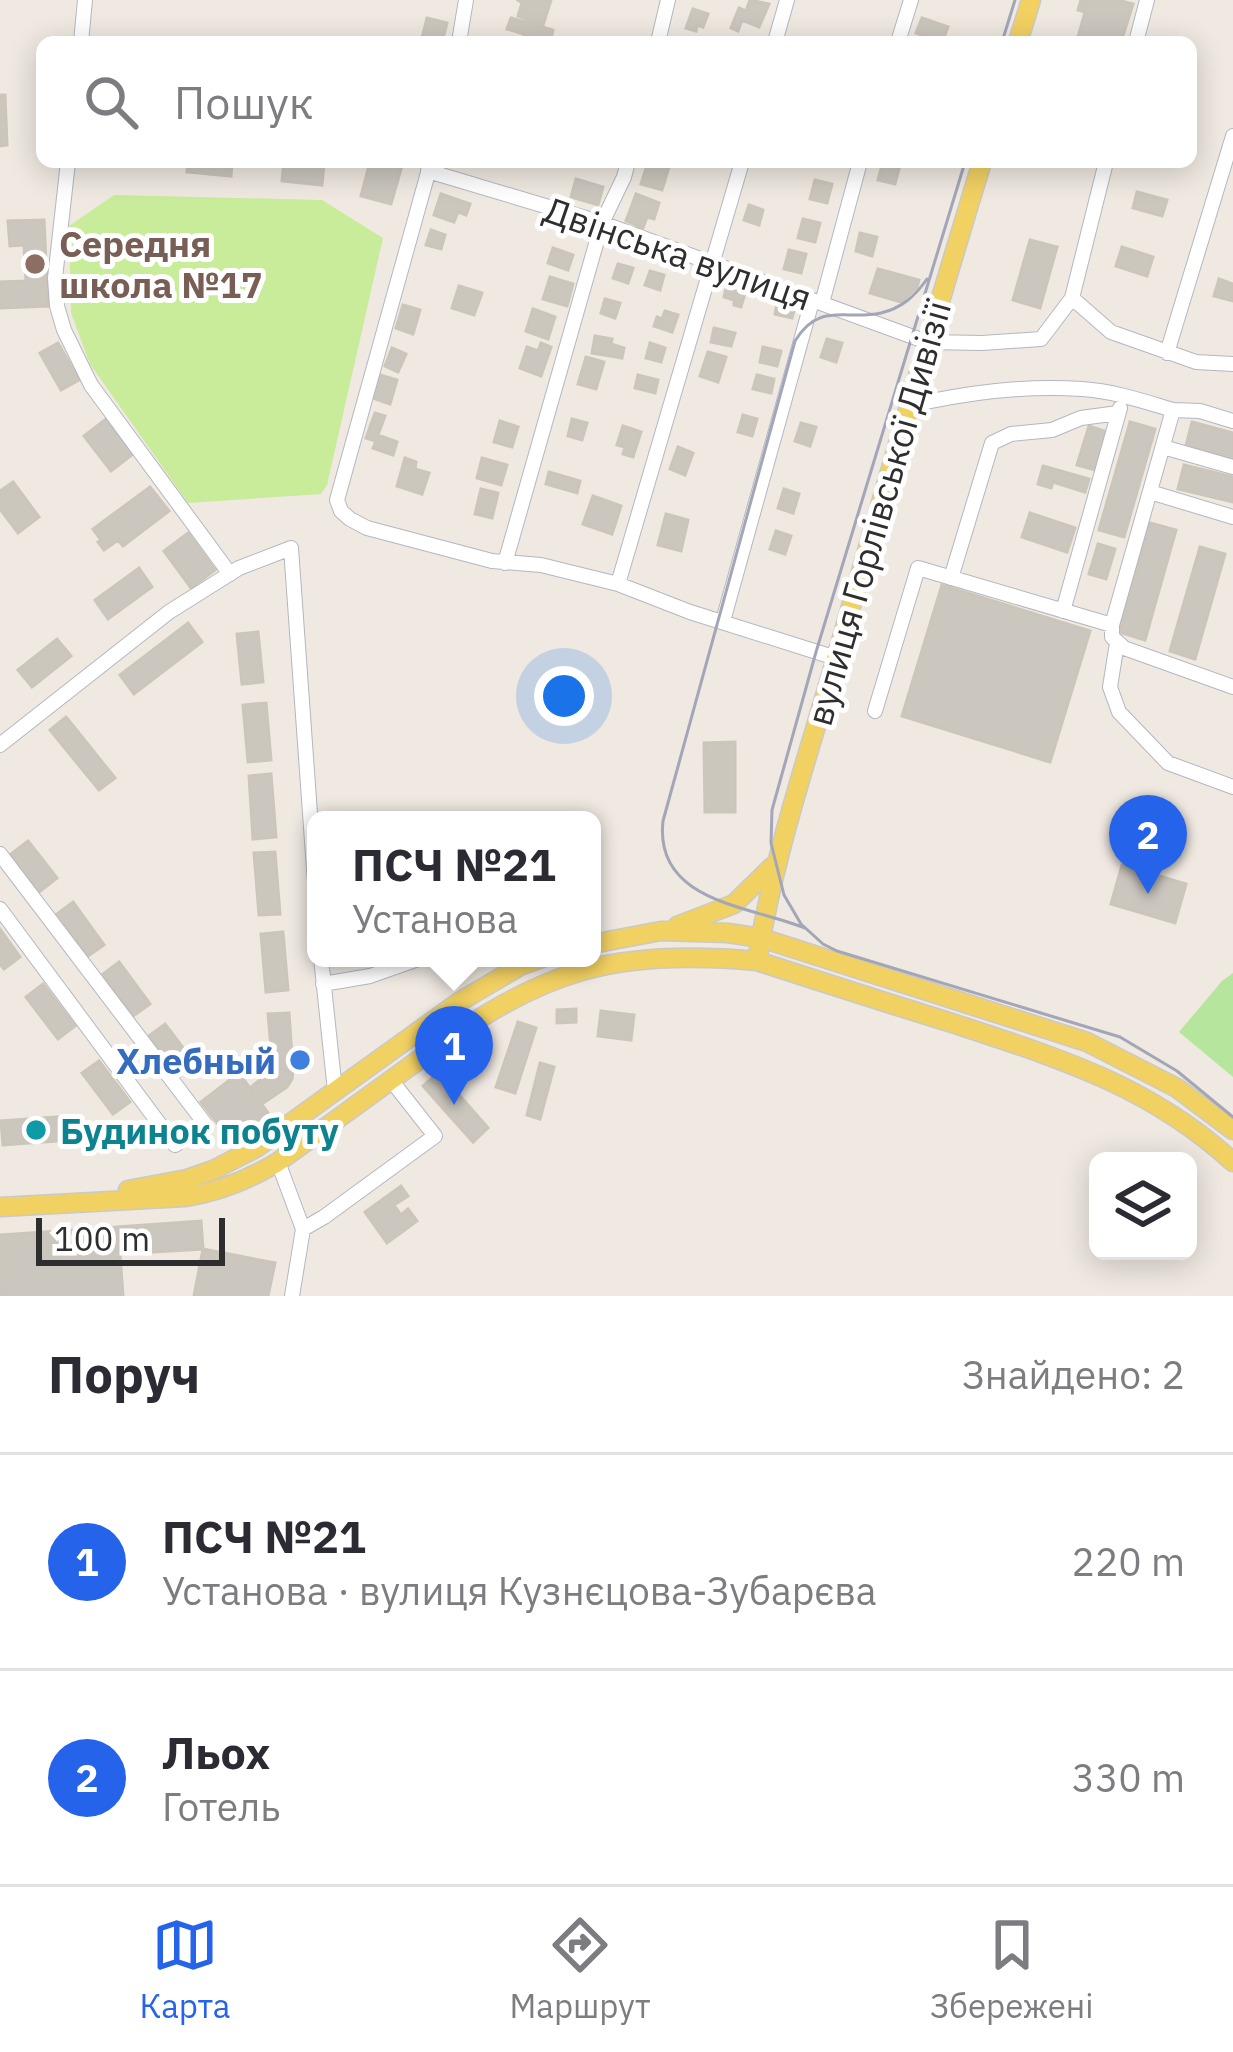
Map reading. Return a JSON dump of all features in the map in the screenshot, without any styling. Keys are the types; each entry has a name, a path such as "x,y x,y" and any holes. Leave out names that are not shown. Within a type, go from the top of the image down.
{"main road":[{"path":"1020,36 1031,0"},
{"name":"вулиця Горлівської Дивізії","path":"757,961 775,864 980,168"},
{"path":"601,942 661,931 734,904 775,864"},
{"path":"661,931 760,938 1087,1042 1177,1088 1233,1130"},
{"path":"0,1207 185,1197 250,1179 475,1018 583,970 655,960 757,961 1048,1054 1146,1098 1233,1162"},
{"path":"46,1203 187,1179 213,1170 256,1148 459,1002 522,967"}],"street":[{"path":"82,36 86,0"},
{"path":"460,36 466,0"},
{"path":"659,36 668,0"},
{"path":"777,36 787,0"},
{"path":"900,36 911,0"},
{"path":"1138,36 1147,0"},
{"path":"1167,353 1233,136"},
{"path":"67,168 55,278 64,330 91,385 230,574"},
{"path":"429,168 337,500 341,511 368,528 618,584 836,658"},
{"name":"Двінська вулиця","path":"436,168 927,341 1041,339 1072,298"},
{"path":"505,562 602,223 626,168"},
{"path":"618,584 740,168"},
{"path":"723,621 858,168"},
{"path":"1104,168 1072,298 1111,332 1196,362 1233,364"},
{"path":"907,406 990,389 1084,389 1173,410 1200,411 1233,422"},
{"path":"1063,611 1123,395"},
{"path":"1173,410 1112,637 1124,648 1233,687"},
{"path":"951,578 992,442 1118,412"},
{"path":"1163,447 1233,466"},
{"path":"1150,492 1233,517"},
{"path":"0,745 169,612 230,574 291,548 311,811"},
{"path":"875,711 918,568 1112,626"},
{"path":"1117,643 1110,687 1119,712 1168,763 1233,787"},
{"path":"0,854 206,1125 175,1145 0,909"},
{"path":"322,967 335,1091"},
{"path":"323,984 396,967"},
{"path":"303,1229 435,1136 391,1080"},
{"path":"278,1162 303,1229 292,1296"}],"green space":[{"path":"114,195 322,200 383,238 327,485 321,494 188,503 90,364 71,313 69,226"},
{"path":"1233,973 1233,1077 1179,1032"}],"building":[{"path":"518,0 551,0 543,25 518,16 522,3"},
{"path":"750,0 769,4 759,27 742,20 738,31 731,28 739,8 746,11"},
{"path":"1081,0 1133,4 1123,36 1078,36 1085,12 1078,10"},
{"path":"693,9 708,14 696,31 686,28"},
{"path":"427,18 447,23 444,36 422,36"},
{"path":"511,18 553,30 552,36 524,36 507,29"},
{"path":"922,18 948,27 944,36 916,33"},
{"path":"0,95 5,95 7,145 0,146"},
{"path":"187,168 232,168 231,176 187,172"},
{"path":"283,168 323,168 322,185 282,181"},
{"path":"368,168 401,168 391,204 361,196"},
{"path":"646,168 669,168 662,190 641,184"},
{"path":"881,168 899,168 895,184 878,180"},
{"path":"576,179 603,187 598,205 571,197"},
{"path":"815,180 832,184 827,203 810,199"},
{"path":"1137,192 1167,200 1162,216 1133,208"},
{"path":"441,194 470,204 466,215 458,212 454,222 434,215"},
{"path":"636,194 659,203 654,219 647,217 643,228 626,221"},
{"path":"749,205 763,210 759,225 744,220"},
{"path":"803,219 820,223 815,242 798,238"},
{"name":"Середня школа №17","path":"44,220 48,306 0,308 0,282 26,281 24,245 10,246 8,221"},
{"path":"431,230 445,235 441,249 426,245"},
{"path":"860,233 877,237 872,256 856,251"},
{"path":"1030,240 1057,247 1040,308 1013,300"},
{"path":"1122,247 1153,257 1147,276 1116,266"},
{"path":"553,248 573,255 568,270 548,263"},
{"path":"789,250 806,254 801,273 784,269"},
{"path":"618,264 633,268 628,283 613,278"},
{"path":"878,269 919,280 917,287 901,302 870,293"},
{"path":"650,271 664,275 660,290 645,285"},
{"path":"550,277 573,284 567,306 543,299"},
{"path":"1219,279 1233,284 1233,301 1214,296"},
{"path":"728,280 747,286 741,307 724,297"},
{"path":"459,286 482,293 474,315 452,308"},
{"path":"605,299 620,303 615,318 601,313"},
{"path":"778,299 796,303 792,318 775,314"},
{"path":"403,305 420,310 413,334 396,328"},
{"path":"533,309 555,317 548,339 526,331"},
{"path":"665,311 678,315 672,332 654,326"},
{"path":"714,328 735,333 731,346 711,342"},
{"path":"595,336 612,339 611,344 624,348 622,358 592,353"},
{"path":"827,339 842,343 836,362 821,357"},
{"path":"58,343 79,380 61,390 40,353"},
{"path":"541,343 551,347 541,376 520,368 527,347 538,351"},
{"path":"650,343 665,348 661,362 646,358"},
{"path":"763,347 781,351 777,366 760,362"},
{"path":"392,348 406,354 398,372 385,366"},
{"path":"708,352 726,357 718,382 700,376"},
{"path":"586,357 604,362 596,389 578,384"},
{"path":"380,375 397,380 390,404 373,398"},
{"path":"638,375 658,380 655,393 635,388"},
{"path":"757,375 774,379 771,393 753,389"},
{"path":"375,413 385,416 378,435 397,442 393,455 373,448 376,441 366,438"},
{"path":"743,415 757,419 752,436 738,432"},
{"path":"106,419 133,454 111,471 84,436"},
{"path":"572,419 587,423 582,440 568,436"},
{"path":"500,421 518,427 512,447 494,442"},
{"path":"1130,422 1155,429 1124,537 1099,530"},
{"path":"1192,422 1233,433 1233,459 1186,446"},
{"path":"801,423 816,427 810,446 795,441"},
{"path":"623,426 641,432 633,457 617,445"},
{"path":"1089,426 1107,432 1095,470 1077,465"},
{"path":"678,447 693,453 685,475 670,469"},
{"path":"405,458 416,462 415,469 429,473 422,494 397,486"},
{"path":"482,458 507,465 501,485 477,478"},
{"path":"1184,465 1233,477 1233,502 1178,489"},
{"path":"1043,466 1089,479 1085,492 1053,482 1051,488 1038,484"},
{"path":"549,472 580,481 577,493 546,484"},
{"path":"13,482 39,517 18,533 0,509 0,491"},
{"path":"150,487 169,511 123,546 118,540 104,550 93,529"},
{"path":"481,489 498,493 492,518 475,514"},
{"path":"784,489 799,494 793,513 778,508"},
{"path":"593,496 621,506 612,534 583,524"},
{"path":"1030,513 1075,528 1067,552 1022,537"},
{"path":"666,514 688,520 681,551 658,545"},
{"path":"1150,523 1176,530 1145,640 1119,632"},
{"path":"776,531 791,536 785,554 770,549"},
{"path":"188,533 215,570 191,588 164,551"},
{"path":"1098,544 1115,549 1106,579 1089,574"},
{"path":"1200,547 1225,554 1195,659 1170,651"},
{"path":"139,568 152,587 108,619 95,600"},
{"path":"942,585 1090,631 1050,762 902,716"},
{"path":"188,623 202,642 134,694 120,675"},
{"path":"258,632 263,682 242,684 237,634"},
{"path":"57,639 71,656 32,687 18,670"},
{"path":"266,703 271,760 248,762 243,705"},
{"path":"66,717 115,778 99,790 50,730"},
{"path":"735,742 735,812 705,812 704,743"},
{"path":"271,774 276,837 253,839 249,776"},
{"path":"28,841 57,878 39,892 11,854"},
{"path":"275,852 280,914 259,915 254,853"},
{"path":"1122,865 1186,884 1175,923 1111,904"},
{"path":"73,902 104,945 88,956 57,914"},
{"path":"0,929 20,957 4,969 0,964"},
{"path":"283,932 288,990 266,992 261,934"},
{"path":"119,962 150,1004 133,1016 103,974"},
{"path":"43,984 75,1026 58,1039 26,997"},
{"path":"576,1009 576,1022 557,1023 557,1010"},
{"path":"601,1011 634,1015 631,1040 598,1036"},
{"path":"289,1013 293,1071 273,1069 268,1014"},
{"path":"518,1022 536,1028 515,1093 496,1087"},
{"path":"165,1024 196,1065 179,1077 149,1036"},
{"path":"99,1061 130,1102 113,1114 82,1073"},
{"path":"540,1063 554,1067 540,1119 527,1115"},
{"path":"273,1069 293,1071 292,1079 262,1104 250,1088"},
{"path":"448,1072 458,1083 453,1088 488,1128 473,1142 423,1086"},
{"path":"239,1073 268,1113 231,1141 201,1102"},
{"name":"Будинок побуту","path":"69,1116 70,1140 3,1145 1,1121"},
{"path":"401,1186 408,1196 394,1205 401,1215 408,1209 417,1221 387,1243 365,1212"},
{"path":"201,1221 203,1249 120,1254 118,1227"},
{"path":"118,1227 123,1296 0,1296 0,1235"},
{"path":"203,1249 275,1263 268,1296 194,1296"}],"tram line":[{"path":"1004,36 1015,0"},
{"path":"963,168 772,810 771,843 784,895 801,924 837,951 1120,1037 1177,1071 1233,1117"},
{"path":"805,928 734,906 689,885 664,848 663,821 795,341 824,317 895,308 927,279"}],"place":[{"name":"Середня школа №17","path":"35,264"},
{"name":"Льох","path":"1148,894"},
{"name":"Хлебный","path":"300,1060"},
{"name":"ПСЧ №21","path":"454,1105"},
{"name":"Будинок побуту","path":"36,1130"}]}
